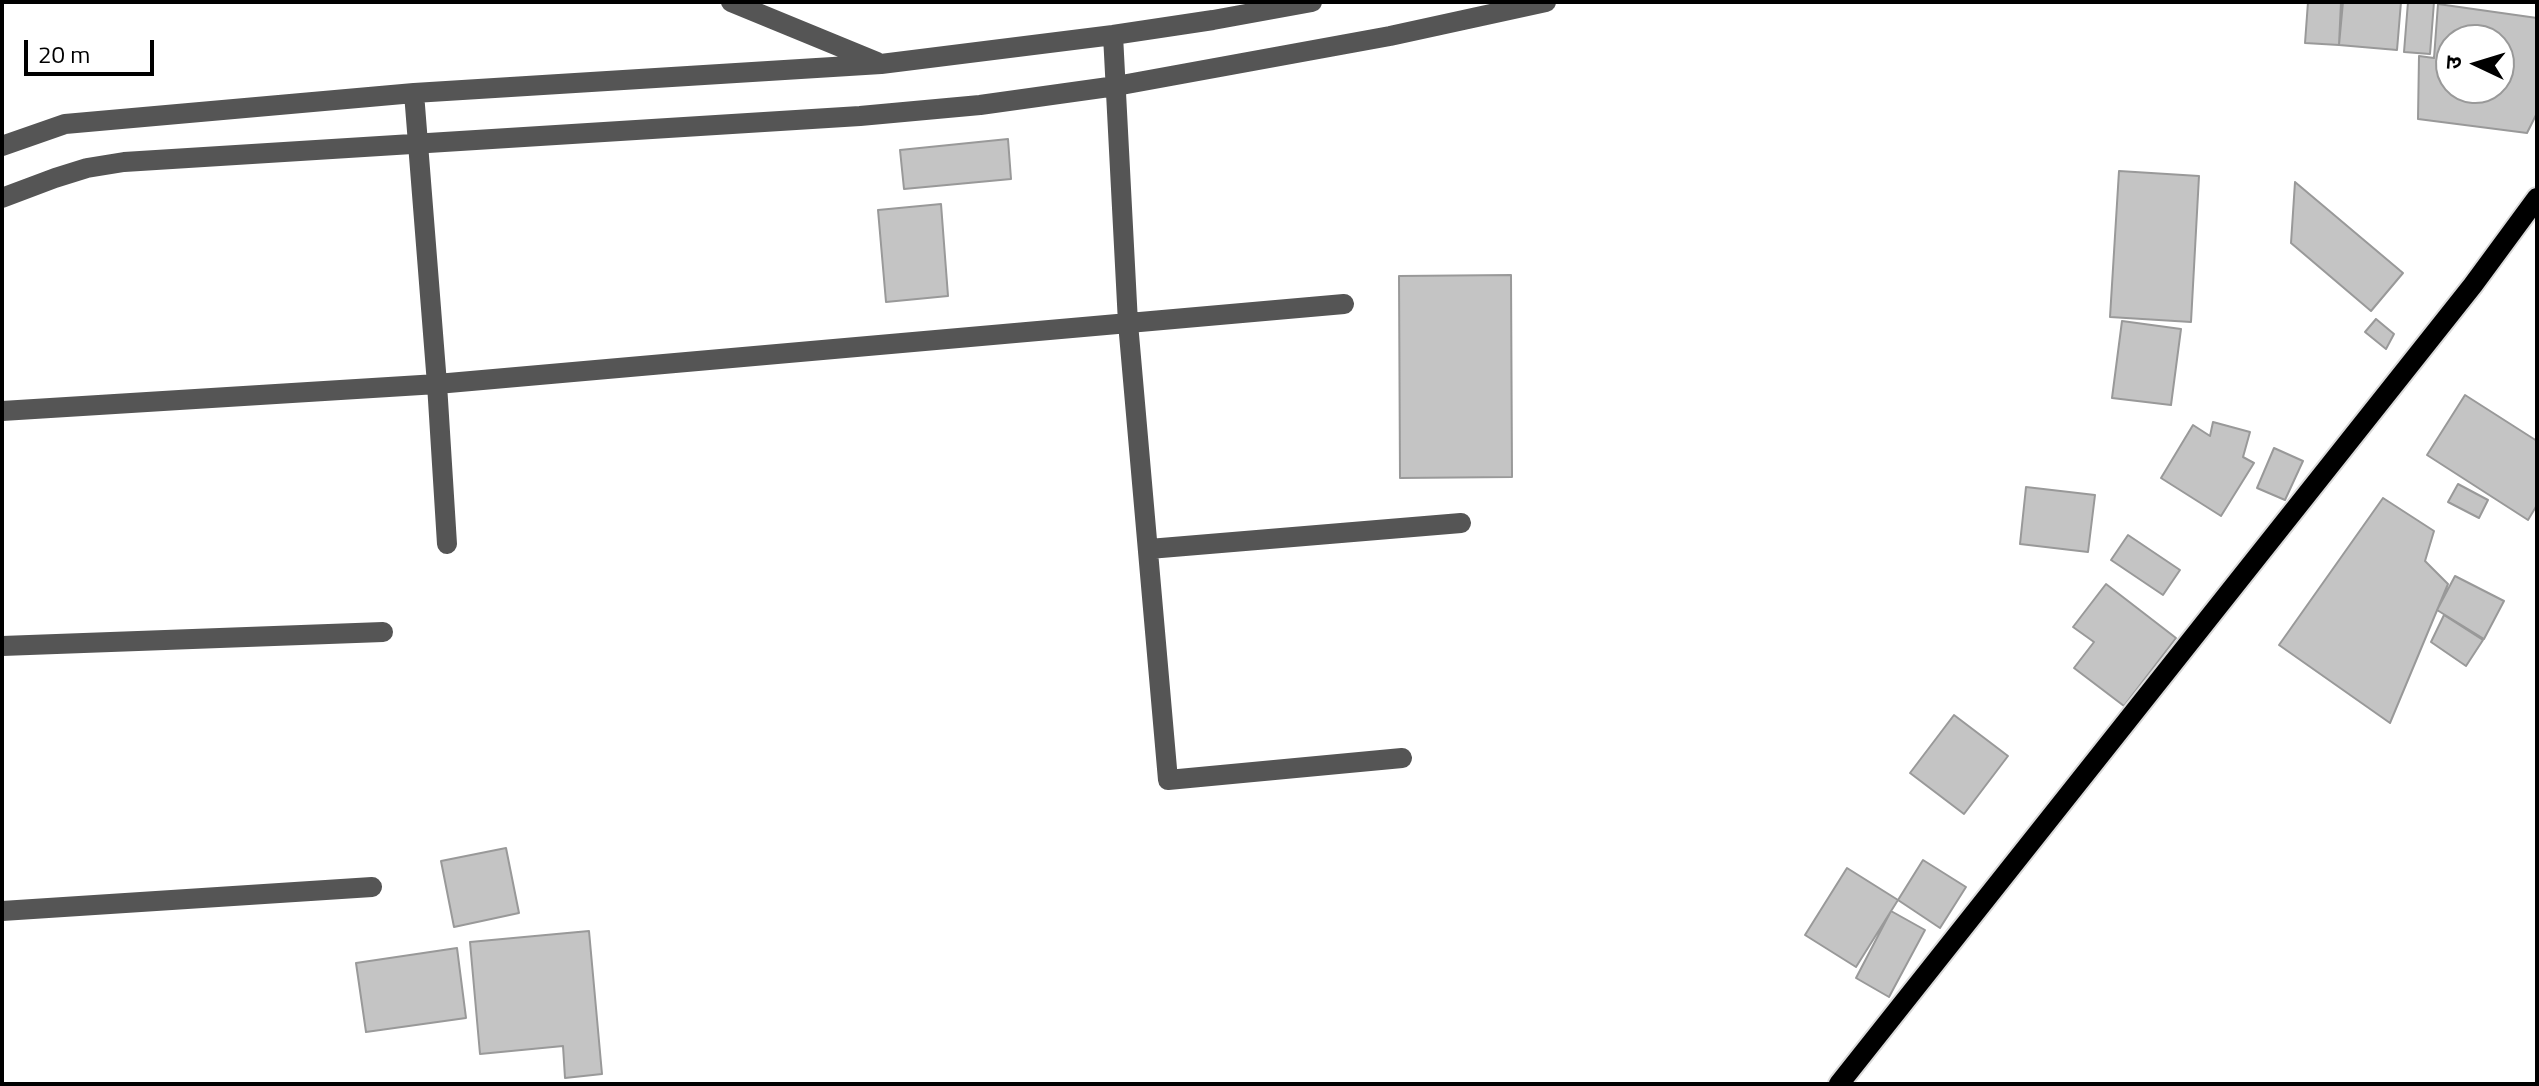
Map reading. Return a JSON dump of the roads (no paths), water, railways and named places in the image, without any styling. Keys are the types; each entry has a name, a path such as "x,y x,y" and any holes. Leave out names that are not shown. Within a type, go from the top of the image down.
{"main road":[{"path":"1839,1084 2473,285 2537,198"}],"street":[{"path":"731,2 881,64"},
{"path":"2,146 65,124 414,93 881,64 1113,35 1216,11 1312,2"},
{"path":"2,198 87,168 124,162 860,116 980,105 1116,86 1390,36 1546,2"},
{"path":"1113,35 1128,323 1168,780 1402,758"},
{"path":"414,93 447,544"},
{"path":"2,411 437,384 1344,304"},
{"path":"1149,549 1461,523"},
{"path":"2,646 383,632"},
{"path":"2,911 372,887"}]}
